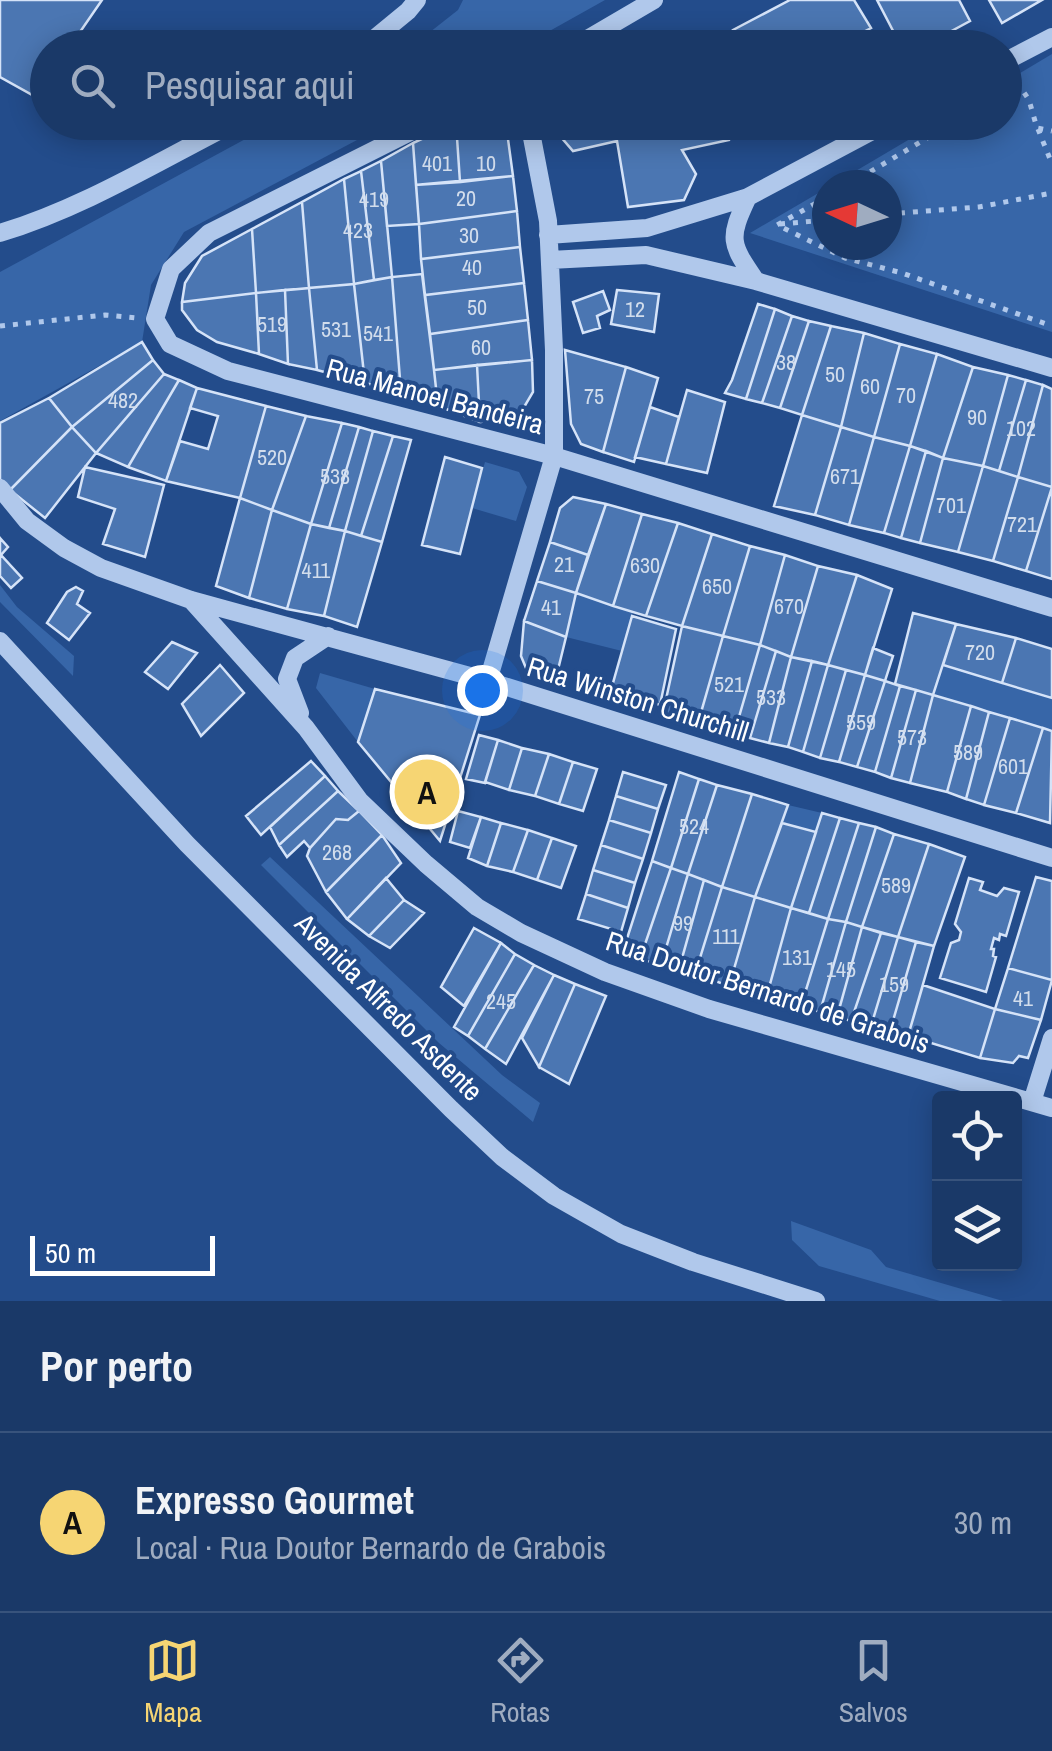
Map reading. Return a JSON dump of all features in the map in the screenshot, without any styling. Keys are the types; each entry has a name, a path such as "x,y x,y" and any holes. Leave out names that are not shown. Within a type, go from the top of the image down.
{"street":[{"path":"386,30 417,0"},
{"path":"603,30 654,0"},
{"path":"1022,52 1052,36"},
{"path":"0,234 107,188 201,140"},
{"path":"155,320 171,269 209,233 394,140"},
{"path":"488,682 554,456 548,222 532,140"},
{"path":"548,235 647,228 748,197 855,140"},
{"path":"748,197 732,239 735,251 756,281"},
{"path":"550,260 646,255 756,281 1052,368"},
{"name":"Rua Manoel Bandeira","path":"155,320 170,344 228,371 554,456 1052,608"},
{"name":"Rua Winston Churchill","path":"0,488 27,520 64,548 101,568 191,600 488,682 1052,858"},
{"name":"Rua Doutor Bernardo de Grabois","path":"191,600 306,728 360,801 426,864 477,906 520,933 605,972 709,1009 1052,1108"},
{"path":"306,728 286,680 295,658 328,636"},
{"name":"Avenida Alfredo Asdente","path":"0,641 187,844 502,1157 554,1196 622,1234 693,1262 816,1301"},
{"path":"1032,1102 1052,1038"}],"path":[{"path":"1022,90 1052,164"},
{"path":"1037,128 1052,131"},
{"path":"873,170 924,140"},
{"path":"902,213 978,207 1052,193"},
{"path":"777,224 812,205"},
{"path":"777,224 812,221"},
{"path":"777,224 845,258 902,272 1052,326"},
{"path":"0,326 105,314 155,320"}],"shaded area":[{"path":"463,0 605,0 551,30 433,30 458,10"},
{"path":"1052,54 1052,332 832,260 902,260 902,170 857,170 908,140 1022,140 1022,72"},
{"path":"244,140 357,140 184,232 151,285 142,342 0,421 0,272"},
{"path":"812,197 812,253 750,233"},
{"path":"419,224 422,274 392,277 387,226"},
{"path":"485,462 519,472 527,487 516,521 472,508"},
{"path":"0,585 17,607 74,656 73,676 0,602"},
{"path":"576,593 633,612 622,651 566,637"},
{"path":"943,665 1052,698 1052,731 933,695"},
{"path":"320,673 375,689 358,742 316,688"},
{"path":"788,805 822,813 816,832 782,823"},
{"path":"270,857 502,1075 540,1103 533,1122 439,1043 261,865"},
{"path":"791,1221 871,1250 886,1267 1003,1301 940,1301 819,1266 792,1240"}],"building":[{"path":"0,0 102,0 81,30 30,30 30,94 0,77"},
{"path":"790,0 854,0 871,28 867,30 733,30"},
{"path":"877,0 959,0 970,21 953,30 893,30"},
{"path":"989,0 1042,0 1002,23"},
{"path":"457,140 508,140 513,176 460,182"},
{"path":"457,140 460,182 416,185 413,143"},
{"path":"564,140 729,140 682,150 696,174 684,200 628,207 617,141 573,151"},
{"path":"413,143 419,224 387,226 381,161"},
{"path":"381,161 392,277 374,280 361,171"},
{"path":"361,171 374,280 354,284 344,179"},
{"path":"513,176 517,211 419,224 416,185"},
{"path":"344,179 354,284 309,288 302,202"},
{"path":"302,202 309,288 256,293 252,229"},
{"path":"517,211 520,247 421,259 419,224"},
{"path":"252,229 256,293 182,302 185,283 202,256"},
{"path":"520,247 524,283 425,295 421,259"},
{"path":"422,274 438,406 401,392 392,277"},
{"path":"392,277 401,392 365,383 354,284"},
{"path":"524,283 528,320 430,334 425,295"},
{"path":"354,284 365,383 317,370 309,288"},
{"path":"309,288 317,370 288,364 285,290"},
{"path":"285,290 288,364 259,354 256,293"},
{"path":"617,290 659,294 654,332 611,324"},
{"path":"603,291 610,310 597,316 600,328 583,333 573,302"},
{"path":"256,293 259,354 217,342 197,330 182,310 182,302"},
{"path":"758,304 775,309 746,399 725,393"},
{"path":"775,309 792,316 762,403 746,399"},
{"path":"792,316 809,321 780,408 762,403"},
{"path":"528,320 532,360 434,370 430,334"},
{"path":"809,321 831,326 802,415 780,408"},
{"path":"831,326 864,333 841,427 802,415"},
{"path":"864,333 900,344 874,437 841,427"},
{"path":"142,342 153,360 72,427 49,398"},
{"path":"900,344 937,354 910,446 874,437"},
{"path":"565,350 626,367 603,452 581,444 571,424"},
{"path":"937,354 973,367 943,458 910,446"},
{"path":"153,360 164,374 96,453 72,427"},
{"path":"532,360 533,392 520,414 480,422 477,365"},
{"path":"477,365 480,422 438,406 434,370"},
{"path":"626,367 658,378 634,462 603,452"},
{"path":"973,367 1008,375 983,466 943,458"},
{"path":"164,374 179,380 128,467 96,453"},
{"path":"1008,375 1026,380 999,471 983,466"},
{"path":"179,380 197,388 166,481 128,467"},
{"path":"1026,380 1043,385 1018,477 999,471"},
{"path":"1043,385 1052,389 1052,487 1018,477"},
{"path":"197,388 266,406 240,498 166,481 180,441 208,449 218,416 190,408"},
{"path":"687,390 725,402 707,473 666,464"},
{"path":"49,398 72,427 10,490 0,479 0,423"},
{"path":"266,406 306,416 272,510 240,498"},
{"path":"650,407 679,417 666,464 635,457"},
{"path":"802,415 841,427 815,515 774,506"},
{"path":"306,416 342,423 311,524 272,510"},
{"path":"342,423 359,427 329,528 311,524"},
{"path":"72,427 96,453 45,518 10,490"},
{"path":"359,427 373,431 345,531 329,528"},
{"path":"841,427 874,437 849,525 815,515"},
{"path":"373,431 393,436 361,536 345,531"},
{"path":"393,436 411,440 382,542 361,536"},
{"path":"874,437 910,446 884,533 849,525"},
{"path":"910,446 926,451 901,538 884,533"},
{"path":"926,451 943,458 920,543 901,538"},
{"path":"445,457 482,468 460,554 422,545"},
{"path":"943,458 983,466 958,552 920,543"},
{"path":"983,466 1018,477 993,561 958,552"},
{"path":"85,467 164,485 145,557 103,544 115,509 78,497"},
{"path":"1018,477 1052,487 1026,571 993,561"},
{"path":"1052,487 1052,579 1026,571"},
{"path":"573,497 606,504 588,555 550,542 560,508"},
{"path":"240,498 272,510 249,598 216,586"},
{"path":"606,504 642,514 613,606 576,593"},
{"path":"272,510 311,524 287,609 249,598"},
{"path":"642,514 678,523 646,616 613,606"},
{"path":"678,523 712,534 682,626 646,616"},
{"path":"311,524 345,531 324,616 287,609"},
{"path":"345,531 382,542 357,627 324,616"},
{"path":"712,534 750,546 723,636 682,626"},
{"path":"0,538 8,547 1,555 22,578 11,588 0,576"},
{"path":"550,542 588,555 576,593 537,581"},
{"path":"750,546 785,555 760,645 723,636"},
{"path":"785,555 818,566 791,657 760,645"},
{"path":"818,566 857,575 828,665 791,657"},
{"path":"857,575 892,589 865,675 828,665"},
{"path":"537,581 576,593 566,637 524,621"},
{"path":"76,587 83,591 77,604 90,613 69,640 47,623 67,592"},
{"path":"913,613 956,624 933,695 895,684"},
{"path":"632,616 676,629 660,705 611,690"},
{"path":"524,621 566,637 555,682 526,668 521,656"},
{"path":"956,624 1016,638 1002,683 943,665"},
{"path":"682,626 723,636 698,723 663,713"},
{"path":"723,636 760,645 734,734 698,723"},
{"path":"1016,638 1052,649 1052,698 1002,683"},
{"path":"172,642 197,653 168,689 145,672"},
{"path":"760,645 776,651 750,738 734,734"},
{"path":"873,648 893,656 885,681 865,675"},
{"path":"776,651 791,657 769,743 750,738"},
{"path":"791,657 812,661 788,747 769,743"},
{"path":"812,661 828,665 803,752 788,747"},
{"path":"220,665 244,693 201,736 182,704"},
{"path":"828,665 846,670 820,758 803,752"},
{"path":"846,670 865,675 839,762 820,758"},
{"path":"865,675 885,681 857,767 839,762"},
{"path":"885,681 900,686 875,772 857,767"},
{"path":"900,686 916,690 891,778 875,772"},
{"path":"375,689 480,715 440,841 358,742"},
{"path":"916,690 933,695 910,783 891,778"},
{"path":"933,695 971,706 947,792 910,783"},
{"path":"971,706 989,712 966,799 947,792"},
{"path":"989,712 1010,718 984,805 966,799"},
{"path":"1010,718 1043,728 1016,813 984,805"},
{"path":"1043,728 1052,731 1050,823 1016,813"},
{"path":"479,735 498,740 485,783 466,779"},
{"path":"498,740 522,748 509,790 485,782"},
{"path":"522,748 549,754 535,796 509,790"},
{"path":"549,754 573,762 559,804 535,796"},
{"path":"311,761 325,776 261,835 246,816"},
{"path":"573,762 597,769 583,811 559,804"},
{"path":"623,772 666,785 658,809 616,796"},
{"path":"679,772 699,779 671,868 652,861"},
{"path":"325,776 338,791 279,845 270,827"},
{"path":"699,779 717,785 688,874 671,868"},
{"path":"717,785 752,794 722,887 688,874"},
{"path":"338,791 359,811 348,820 336,819 310,848 304,841 287,857 279,845"},
{"path":"752,794 788,805 755,897 722,887"},
{"path":"616,796 658,809 651,833 609,820"},
{"path":"359,811 382,835 326,892 307,856 310,848 336,819 348,820"},
{"path":"458,811 481,817 470,848 450,842"},
{"path":"822,813 840,818 809,913 791,908"},
{"path":"481,817 501,823 487,866 468,858"},
{"path":"840,818 859,823 828,919 809,913"},
{"path":"609,820 651,833 643,859 601,845"},
{"path":"501,823 528,830 513,872 487,866"},
{"path":"782,823 816,832 791,908 755,897"},
{"path":"859,823 876,827 846,922 828,919"},
{"path":"876,827 894,834 862,927 846,922"},
{"path":"528,830 552,838 537,880 513,872"},
{"path":"894,834 929,844 898,937 862,927"},
{"path":"382,835 401,863 347,919 326,892"},
{"path":"552,838 576,846 561,888 537,880"},
{"path":"929,844 965,857 934,946 898,937"},
{"path":"601,845 643,859 635,883 593,870"},
{"path":"652,861 671,868 640,959 622,954"},
{"path":"671,868 688,874 661,965 640,959"},
{"path":"593,870 635,883 628,908 586,894"},
{"path":"688,874 704,880 679,969 661,965"},
{"path":"1036,877 1052,881 1052,980 1008,968"},
{"path":"386,878 404,900 369,936 347,919"},
{"path":"969,878 983,882 980,890 997,896 1004,888 1019,892 1006,936 994,938 991,949 996,957 986,992 940,978 951,943 959,940 961,932 955,924"},
{"path":"704,880 722,887 695,974 679,969"},
{"path":"722,887 755,897 729,986 695,974"},
{"path":"586,894 628,908 621,932 578,919"},
{"path":"755,897 791,908 767,995 729,986"},
{"path":"404,900 424,913 390,948 369,936"},
{"path":"791,908 828,919 801,1006 767,995"},
{"path":"828,919 846,922 820,1012 801,1006"},
{"path":"846,922 862,927 837,1017 820,1012"},
{"path":"862,927 881,933 851,1021 837,1017"},
{"path":"474,928 501,943 464,1006 441,987"},
{"path":"881,933 898,937 871,1026 851,1021"},
{"path":"898,937 916,942 890,1031 871,1026"},
{"path":"916,942 934,946 908,1036 890,1031"},
{"path":"501,943 515,954 468,1036 454,1027"},
{"path":"515,954 534,965 485,1049 468,1036"},
{"path":"534,965 554,975 506,1064 485,1049"},
{"path":"1008,968 1052,980 1041,1020 995,1009"},
{"path":"554,975 575,984 539,1067 522,1038"},
{"path":"575,984 606,996 569,1084 539,1067"},
{"path":"923,985 995,1009 980,1058 908,1036"},
{"path":"995,1009 1041,1020 1028,1058 1019,1056 1013,1063 980,1058"}],"place":[{"name":"Expresso Gourmet","path":"427,792"}]}
